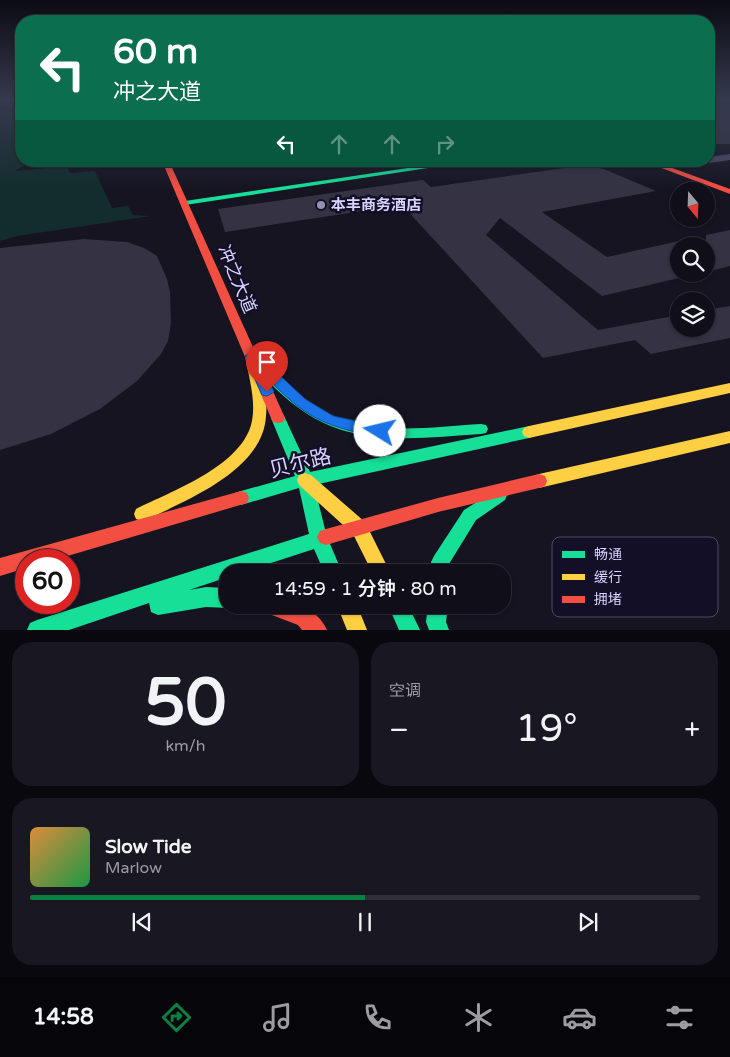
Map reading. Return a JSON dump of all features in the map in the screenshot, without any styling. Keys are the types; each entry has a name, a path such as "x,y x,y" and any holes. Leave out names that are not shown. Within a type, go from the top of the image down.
{"main road":[{"name":"冲之大道","path":"168,167 305,480 319,539 330,564"},
{"path":"185,203 430,167"},
{"path":"662,167 730,192"},
{"path":"687,167 730,182"},
{"path":"252,356 300,402 329,420 367,430 394,432 544,427"},
{"path":"92,540 214,477 242,457 258,428 260,410 252,356"},
{"name":"贝尔路","path":"0,566 305,480 730,388"},
{"path":"37,630 319,539 438,505 730,437"},
{"name":"冲之大道","path":"305,480 358,528 377,564"},
{"path":"440,564 470,515 509,488"},
{"path":"77,616 206,597 219,598"},
{"path":"295,614 305,618 317,630"},
{"path":"351,614 357,630"},
{"path":"402,614 410,630"},
{"path":"437,614 436,622 439,630"}],"street":[{"path":"715,159 730,157"}],"green space":[{"path":"0,130 15,130 15,167 21,167 15,171 67,167 70,173 95,171 112,208 128,206 133,215 151,216 17,236 0,241"}],"building":[{"path":"715,130 730,130 730,144 716,144"},
{"path":"571,167 594,167 604,169 656,191 542,212 607,257 670,243 670,280 602,296 500,218 486,235 598,330 670,317 670,337 715,337 715,308 730,306 730,338 651,354 635,340 543,358 402,205 225,232 218,209 423,180 431,187"},
{"path":"730,230 730,266 715,270 715,237 706,237 706,235"},
{"path":"84,239 127,242 144,248 157,256 167,279 170,292 171,323 168,341 161,354 137,381 100,409 51,434 0,450 0,248"}],"traffic: fast":[{"path":"185,203 430,167"},
{"path":"251,356 286,391 306,406 327,419 345,426 383,433 423,433 481,429"},
{"path":"278,418 305,480 319,539 330,564"},
{"path":"241,498 305,480 529,432"},
{"path":"440,564 470,515 499,495"},
{"path":"37,630 326,537"},
{"path":"158,605 206,597 219,598"},
{"path":"402,614 410,630"},
{"path":"437,614 436,622 439,630"}],"traffic: slow":[{"path":"142,514 210,479 241,455 252,441 258,425 260,408 251,356"},
{"path":"529,432 730,388"},
{"path":"539,481 730,437"},
{"path":"305,480 359,528 377,564"},
{"path":"351,614 357,630"}],"traffic: jam":[{"path":"168,167 278,418"},
{"path":"662,167 730,192"},
{"path":"326,537 438,505 539,481"},
{"path":"0,567 241,498"},
{"path":"295,614 305,618 317,630"}],"place":[{"name":"本丰商务酒店","path":"321,205"}],"route":[{"path":"267,392 252,356 300,402 329,420 367,430 380,431"}]}
